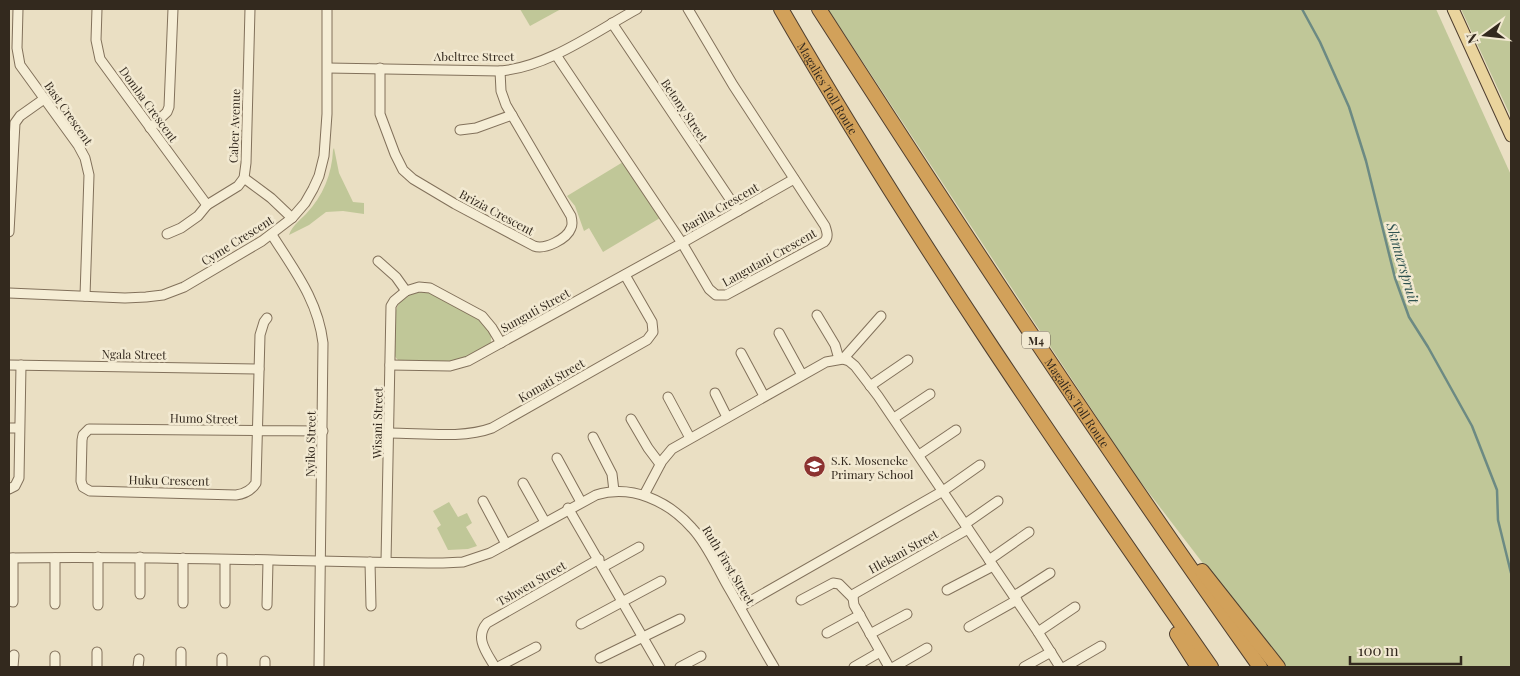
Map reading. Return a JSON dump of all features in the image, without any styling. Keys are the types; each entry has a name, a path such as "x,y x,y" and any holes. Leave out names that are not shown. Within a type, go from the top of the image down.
{"highway":[{"name":"Magalies Toll Route","path":"781,9 917,234 1040,421 1211,667"},
{"name":"Magalies Toll Route","path":"819,9 1171,543 1260,667"},
{"path":"1082,410 1163,520 1278,667"},
{"path":"1040,421 1198,667"}],"main road":[{"path":"1454,9 1511,136"}],"street":[{"name":"Bast Crescent","path":"18,9 13,29 20,65 78,145 88,167 85,296"},
{"name":"Domba Crescent","path":"97,9 96,40 100,59 207,206"},
{"path":"150,128 167,112 169,107 173,9"},
{"name":"Caber Avenue","path":"167,234 176,231 192,220 207,206 238,186 244,178 250,9"},
{"name":"Cyme Crescent","path":"9,293 146,298 174,292 272,235 292,218 314,189 324,156 328,68 327,9"},
{"name":"Abeltree Street","path":"328,68 500,71 518,69 556,54 637,9"},
{"path":"688,9 733,86 794,179"},
{"name":"Betony Street","path":"612,23 738,211"},
{"name":"Barilla Crescent","path":"556,54 682,243 794,179"},
{"name":"Brizia Crescent","path":"380,68 380,114 403,170 413,179 456,204 534,246 544,247 567,234 571,228 572,216 512,115 501,91 500,71"},
{"path":"9,232 15,123 20,116 44,99"},
{"path":"460,130 476,128 512,115"},
{"path":"244,178 272,198 292,218"},
{"name":"Langutani Crescent","path":"682,243 709,289 712,293 720,296 726,295 824,242 828,236 825,226 794,179"},
{"name":"Nyiko Street","path":"272,235 311,298 322,328 323,431 320,667"},
{"name":"Sunguti Street","path":"390,365 450,366 462,364 682,243"},
{"path":"378,261 396,277 406,292 419,287 430,288 476,312 487,321 502,343"},
{"name":"Komati Street","path":"389,433 464,434 492,428 647,340 653,332 652,322 625,275"},
{"name":"Wisani Street","path":"386,562 391,306 394,301 406,292"},
{"path":"817,315 841,359 855,366 894,418 1060,667"},
{"path":"644,495 660,464 672,449 826,362 841,359 881,316"},
{"path":"258,431 260,335 267,318"},
{"path":"779,333 802,375"},
{"path":"741,353 764,396"},
{"path":"870,386 908,360"},
{"name":"Ngala Street","path":"9,365 259,369"},
{"path":"9,489 15,486 19,478 21,365"},
{"path":"715,393 727,417"},
{"path":"894,418 930,394"},
{"path":"668,397 690,438"},
{"path":"632,419 648,448 660,464"},
{"path":"9,428 19,428"},
{"name":"Humo Street","path":"86,431 94,429 323,431"},
{"path":"919,455 956,430"},
{"name":"Huku Crescent","path":"86,431 82,440 81,481 86,489 95,491 236,495 248,492 256,483 258,431"},
{"path":"593,436 612,474 614,491"},
{"path":"557,458 581,502"},
{"path":"740,607 943,491 980,465"},
{"path":"523,483 545,522"},
{"name":"Ruth First Street","path":"11,558 140,557 321,562 464,562 490,553 568,508 596,495 614,491 628,492 644,495 677,514 693,529 706,548 774,667"},
{"path":"483,501 506,544"},
{"name":"Hlekani Street","path":"853,598 857,591 966,526 998,501"},
{"path":"568,508 660,667"},
{"path":"947,590 991,563 1029,532"},
{"name":"Tshweu Street","path":"497,667 481,642 481,633 487,623 601,563 639,547"},
{"path":"98,557 98,605"},
{"path":"140,557 140,594"},
{"path":"11,558 13,602"},
{"path":"55,558 55,604"},
{"path":"182,558 183,603"},
{"path":"225,560 225,603"},
{"path":"267,605 268,561"},
{"path":"370,562 371,606"},
{"path":"969,627 1050,573"},
{"path":"581,624 661,582"},
{"path":"800,600 833,583 838,584 853,598 860,615 889,667"},
{"path":"1038,632 1075,607"},
{"path":"870,634 907,614"},
{"path":"827,633 860,615"},
{"path":"600,658 680,619"},
{"path":"1065,667 1101,646"},
{"path":"497,667 536,647"},
{"path":"894,667 927,648"},
{"path":"97,652 97,667"},
{"path":"181,652 181,667"},
{"path":"854,667 880,652"},
{"path":"1024,667 1051,652"},
{"path":"14,655 14,667"},
{"path":"55,656 55,667"},
{"path":"680,667 701,656"}],"green space":[{"path":"520,9 561,9 530,26"},
{"path":"828,9 1436,9 1511,175 1511,667 1285,667 1133,472"},
{"path":"1461,9 1511,9 1511,117"},
{"path":"334,148 339,173 353,202 364,203 364,214 343,211 326,212 309,225 289,235 294,226 312,207 322,192 331,168"},
{"path":"623,162 660,218 603,252 589,228 584,231 575,206 567,196"},
{"path":"420,290 434,294 480,320 491,334 491,344 487,348 457,361 447,363 401,362 394,355 393,349 393,327 396,312 404,298"},
{"path":"449,502 458,517 467,513 472,523 466,527 477,546 468,549 448,550 437,528 441,525 433,511"}],"waterway":[{"name":"Skinnerspruit","path":"1302,9 1320,42 1349,107 1366,161 1395,278 1409,317 1472,426 1497,490 1498,520 1511,573"}],"place":[{"name":"S.K. Moseneke Primary School","path":"815,467"}]}
